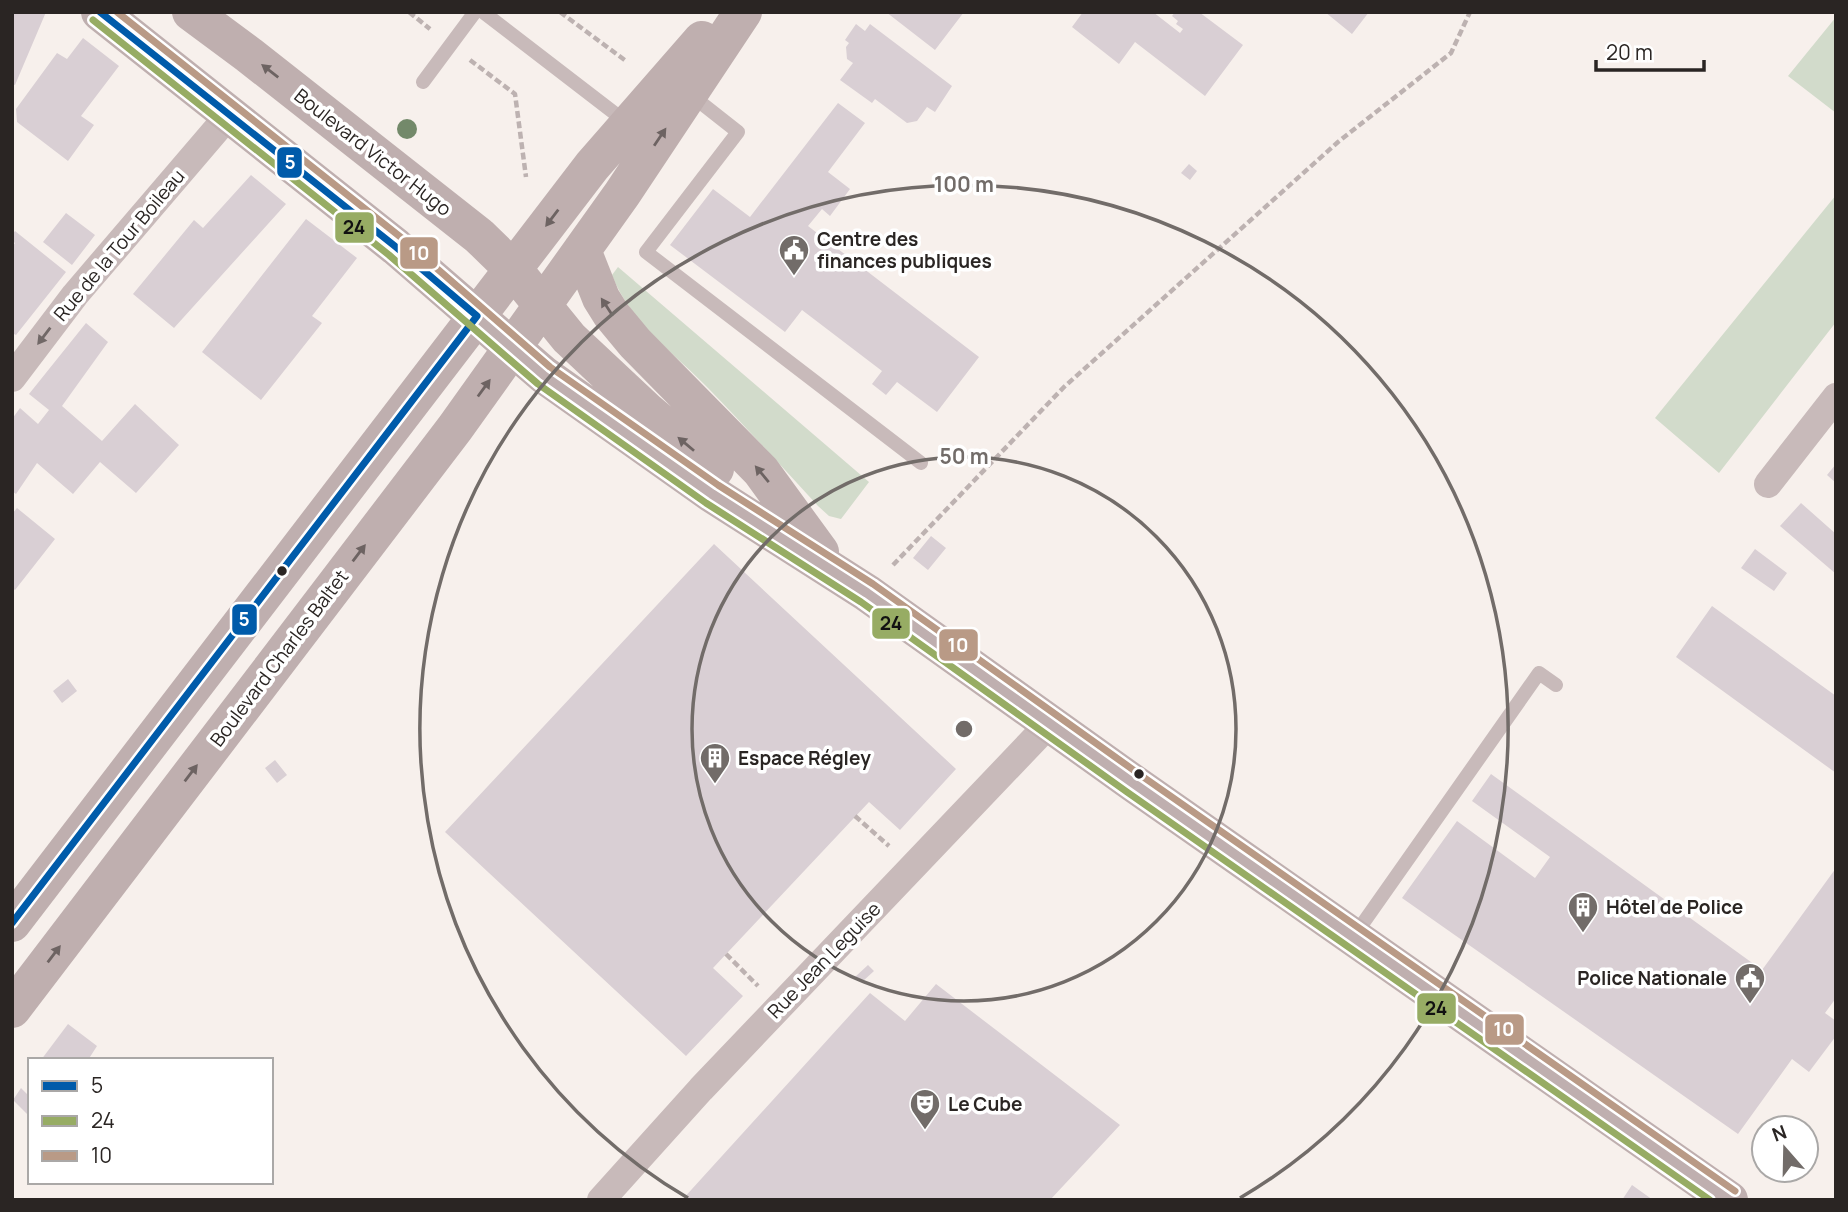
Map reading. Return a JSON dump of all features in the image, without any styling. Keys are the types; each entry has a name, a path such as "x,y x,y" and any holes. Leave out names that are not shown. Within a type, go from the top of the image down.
{"street":[{"path":"100,12 396,247 544,375 712,494 867,593 1729,1200"},
{"name":"Boulevard Victor Hugo","path":"191,12 445,207 513,269 569,338 648,412 831,568"},
{"path":"12,923 513,269 628,123 726,12"},
{"name":"Boulevard Charles Baltet","path":"12,1009 513,348 743,12"},
{"name":"Rue de la Tour Boileau","path":"12,378 75,295 229,115"},
{"path":"582,250 601,298 611,314 635,343 761,471 831,568"},
{"path":"1768,484 1836,397"},
{"name":"Rue Jean Leguise","path":"601,1200 701,1089 1050,723"}],"lane":[{"path":"423,82 475,12"},
{"path":"483,12 628,123"},
{"path":"689,94 738,132 646,252 921,463"},
{"path":"1353,937 1539,673 1556,685"}],"path":[{"path":"409,12 515,94 526,177"},
{"path":"561,12 625,61"},
{"path":"867,593 1065,387 1338,142 1451,53 1470,12"},
{"path":"855,816 891,848 900,839"},
{"path":"726,954 760,989"}],"green space":[{"path":"1836,17 1836,113 1788,76"},
{"path":"1836,195 1836,322 1719,473 1655,418"},
{"path":"618,267 869,482 841,519 829,516 818,506 722,403 641,322 620,292 612,275"}],"building":[{"path":"12,12 46,12 15,85 12,84"},
{"path":"886,12 964,12 935,50"},
{"path":"1083,12 1153,12 1180,33 1183,29 1176,24 1178,21 1172,16 1175,12 1199,12 1243,45 1205,96 1135,42 1119,64 1072,27"},
{"path":"1325,12 1369,12 1352,34"},
{"path":"856,24 865,31 870,24 952,86 935,112 927,107 917,121 907,123 875,99 872,103 840,80 853,63 847,59 846,47 849,43 845,40"},
{"path":"83,38 119,66 81,116 94,125 68,161 17,122 16,109 57,53 67,59"},
{"name":"Centre des finances publiques","path":"838,103 865,123 828,172 850,189 830,216 822,209 808,226 979,357 937,412 897,382 886,395 872,384 882,371 802,310 785,332 670,245 713,189 750,217"},
{"path":"1189,164 1197,171 1190,180 1181,173"},
{"path":"251,175 286,204 174,328 133,294 194,220 203,228"},
{"path":"66,213 95,235 72,265 43,242"},
{"path":"306,219 357,258 312,316 322,323 261,400 202,352"},
{"path":"15,231 66,272 16,335 12,333 12,247 15,243 12,241 12,235"},
{"path":"86,323 108,342 62,406 102,441 135,404 179,445 136,493 100,462 73,494 37,463 16,494 12,491 12,419 20,408 38,424 49,410 29,394"},
{"path":"1836,464 1836,483 1827,475"},
{"path":"1801,503 1836,534 1836,574 1780,526"},
{"path":"17,508 55,539 15,590 12,588 12,514"},
{"path":"931,536 946,548 928,570 913,558"},
{"name":"Espace Régley","path":"714,544 956,769 900,830 869,802 713,968 743,996 686,1056 445,832"},
{"path":"1755,549 1787,573 1774,591 1741,568"},
{"path":"1712,606 1836,696 1836,773 1676,657"},
{"path":"68,679 77,691 62,703 53,691"},
{"path":"275,760 287,775 277,783 265,768"},
{"name":"Hôtel de Police","path":"1491,774 1762,970 1836,868 1836,998 1825,1013 1836,1021 1836,1036 1809,1072 1792,1059 1738,1134 1402,898 1457,821 1535,878 1550,857 1472,801"},
{"path":"868,965 874,971 862,982 855,977"},
{"path":"936,984 1120,1125 1050,1200 682,1200 870,993 905,1021"},
{"path":"68,1024 97,1046 89,1058 42,1058"},
{"path":"21,1088 28,1095 28,1115 13,1100"},
{"path":"1632,1185 1653,1200 1622,1200"}],"transit line":[{"name":"5","path":"100,12 396,247 477,316"},
{"name":"10","path":"117,12 403,239 550,367 718,485 873,584 1139,774 1735,1191"},
{"name":"24","path":"93,20 389,255 538,384 706,503 861,602 1127,792 1710,1200"},
{"name":"5","path":"12,923 477,316"}],"place":[{"name":"Centre des finances publiques","path":"794,277"},
{"name":"Espace Régley","path":"715,785"},
{"name":"Hôtel de Police","path":"1583,934"},
{"name":"Police Nationale","path":"1750,1005"},
{"name":"Le Cube","path":"925,1131"}]}
